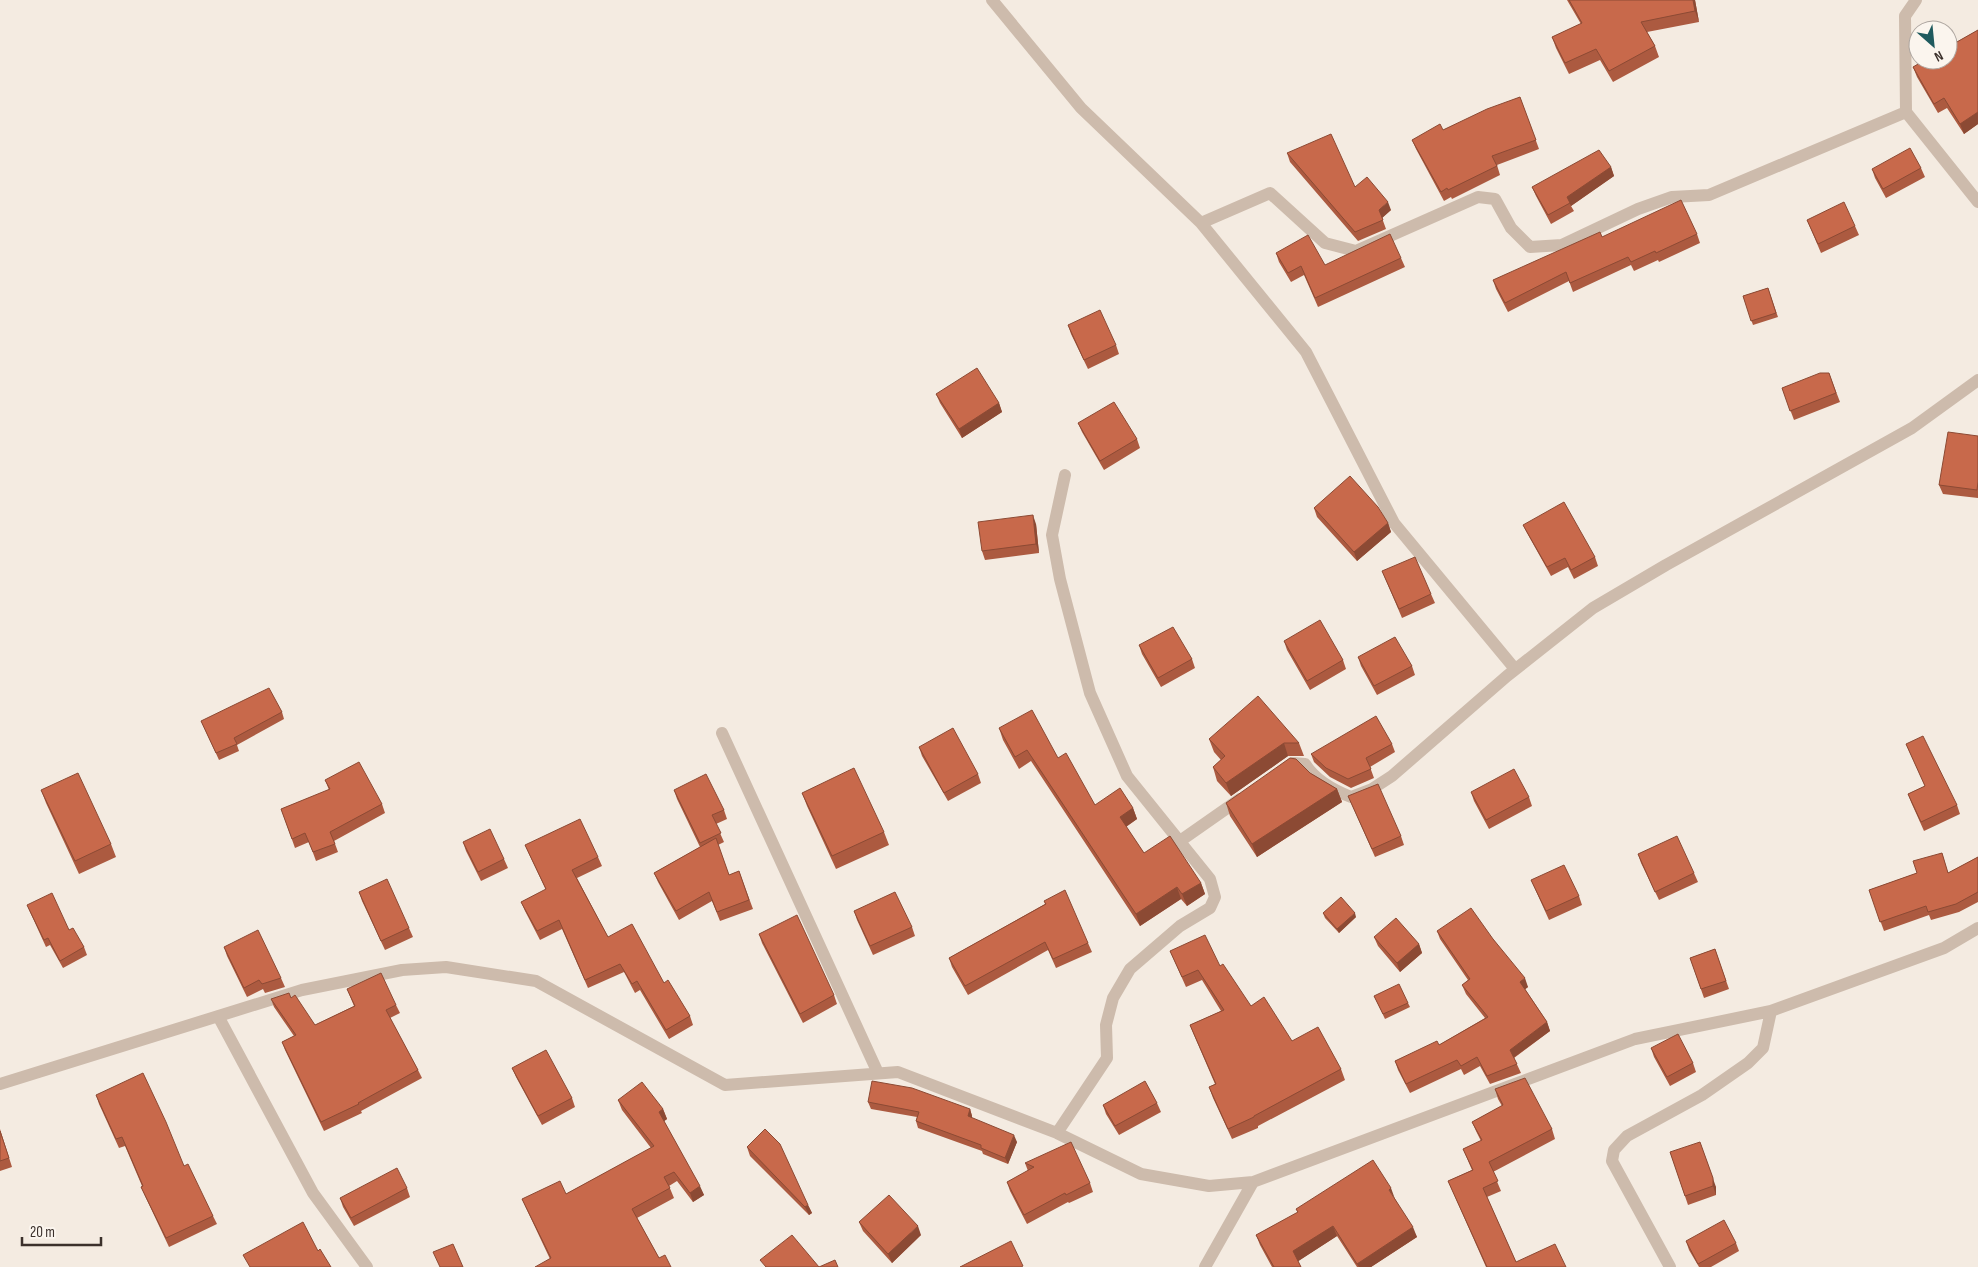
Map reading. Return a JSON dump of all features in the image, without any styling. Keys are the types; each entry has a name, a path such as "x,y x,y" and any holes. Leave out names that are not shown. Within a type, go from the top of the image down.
{"street":[{"path":"992,0 1080,108 1201,223 1306,352 1394,523 1515,669"},
{"path":"1916,0 1905,16 1906,112 1978,202"},
{"path":"1201,223 1270,193 1325,243 1356,251 1478,197 1495,199 1511,228 1530,247 1562,245 1638,209 1672,197 1709,196 1906,112"},
{"path":"1277,774 1293,763 1304,764 1311,774 1338,792 1351,797 1372,789 1392,776 1515,669 1593,608 1666,565 1912,428 1978,380"},
{"path":"1057,1133 1107,1058 1106,1025 1113,998 1130,969 1180,926 1210,908 1215,897 1210,879 1127,776 1090,693 1060,579 1052,535 1065,475"},
{"path":"722,733 878,1073"},
{"path":"1180,842 1252,791"},
{"path":"0,1084 302,990 402,970 446,967 536,981 725,1086 898,1072 1057,1133 1141,1174 1209,1186 1253,1182 1636,1039 1771,1010 1944,948 1978,928"},
{"path":"1670,1267 1612,1161 1614,1150 1627,1136 1702,1095 1748,1063 1763,1048 1771,1010"},
{"path":"218,1016 314,1193 367,1267"},
{"path":"1205,1267 1253,1182"}],"building":[{"path":"1569,0 1693,0 1695,11 1641,22 1655,46 1609,71 1596,49 1565,63 1552,37 1582,23"},
{"path":"1978,30 1978,112 1960,124 1944,98 1934,104 1915,70 1958,70 1958,41"},
{"path":"1520,97 1536,140 1492,156 1497,166 1441,192 1412,140 1440,124 1443,130 1487,109"},
{"path":"1331,134 1355,187 1367,177 1388,202 1379,210 1383,220 1355,232 1287,153"},
{"path":"1910,148 1921,168 1883,189 1872,169"},
{"path":"1599,150 1611,167 1567,197 1570,203 1548,215 1532,187"},
{"path":"1681,200 1697,234 1656,253 1655,251 1631,262 1628,257 1570,283 1566,272 1505,303 1493,280 1600,232 1602,237"},
{"path":"1844,202 1855,226 1818,244 1807,220"},
{"path":"1390,234 1401,258 1315,298 1301,266 1288,273 1276,253 1308,235 1325,265"},
{"path":"1768,288 1776,313 1751,321 1743,296"},
{"path":"1100,310 1116,345 1084,360 1068,325"},
{"path":"977,368 999,403 959,429 936,394"},
{"path":"1820,373 1829,373 1836,393 1790,411 1782,388"},
{"path":"1114,402 1137,439 1100,461 1078,423"},
{"path":"1948,432 1978,436 1977,490 1939,485"},
{"path":"1350,476 1378,507 1388,523 1354,552 1314,508"},
{"path":"1564,502 1595,557 1571,570 1565,558 1547,567 1523,525"},
{"path":"1033,515 1036,544 982,551 978,522"},
{"path":"1415,557 1431,594 1399,609 1382,571"},
{"path":"1320,620 1343,660 1307,681 1284,641"},
{"path":"1173,627 1192,659 1158,678 1139,645"},
{"path":"1395,637 1412,666 1374,686 1358,657"},
{"path":"269,688 282,712 234,738 237,744 216,753 201,721"},
{"path":"1258,696 1299,743 1284,743 1226,783 1213,767 1225,756 1209,739"},
{"path":"1032,710 1058,758 1066,753 1095,805 1120,788 1133,808 1120,817 1144,853 1170,836 1201,883 1182,894 1177,887 1136,914 1027,750 1015,757 999,728"},
{"path":"1376,716 1392,744 1366,758 1371,769 1348,779 1326,768 1311,754"},
{"path":"953,728 978,774 944,793 919,747"},
{"path":"1923,736 1957,805 1921,822 1908,794 1925,786 1906,744"},
{"path":"1290,758 1296,759 1310,773 1337,789 1252,844 1226,803"},
{"path":"359,762 382,804 330,832 335,844 313,852 305,833 292,839 281,809 330,789 325,780"},
{"path":"854,768 884,832 832,856 802,793"},
{"path":"1514,769 1529,797 1486,820 1471,792"},
{"path":"78,773 111,844 75,861 41,790"},
{"path":"706,774 724,810 712,815 721,833 700,843 674,790"},
{"path":"1378,784 1401,836 1372,849 1348,796"},
{"path":"580,819 598,857 572,870 608,937 632,924 664,983 668,980 690,1016 666,1030 637,981 632,984 620,964 585,980 559,920 537,931 521,902 546,889 525,845"},
{"path":"490,829 504,859 478,872 463,842"},
{"path":"1677,836 1694,873 1655,892 1638,854"},
{"path":"716,838 729,875 739,871 749,900 717,912 709,892 676,911 654,873"},
{"path":"1942,853 1948,873 1978,857 1978,892 1956,904 1928,912 1926,906 1880,922 1869,890 1917,873 1913,861"},
{"path":"1564,865 1579,896 1546,911 1531,880"},
{"path":"387,879 409,928 381,941 359,892"},
{"path":"1065,890 1088,943 1053,959 1045,942 965,986 949,958 1046,904 1044,901"},
{"path":"895,892 912,927 870,946 854,911"},
{"path":"52,893 69,930 73,928 84,947 60,961 48,938 44,940 27,905"},
{"path":"1341,897 1355,913 1337,929 1323,913"},
{"path":"1471,908 1493,939 1525,978 1520,982 1547,1022 1510,1050 1517,1064 1487,1076 1477,1057 1461,1066 1457,1060 1406,1084 1395,1061 1437,1041 1439,1045 1488,1017 1462,985 1470,979 1437,931"},
{"path":"797,915 834,995 800,1014 759,934"},
{"path":"1396,918 1419,944 1397,963 1374,937"},
{"path":"258,930 281,978 262,984 259,980 244,988 224,947"},
{"path":"1205,935 1220,966 1223,964 1251,1006 1264,997 1292,1041 1318,1027 1341,1069 1254,1117 1228,1129 1209,1087 1216,1084 1190,1025 1224,1010 1198,970 1182,977 1170,951"},
{"path":"1715,949 1726,981 1701,989 1690,958"},
{"path":"381,973 396,1005 386,1010 418,1070 359,1104 321,1122 282,1042 296,1035 271,999 289,993 291,998 295,995 315,1025 355,1006 347,989"},
{"path":"1399,984 1408,1003 1383,1014 1374,996"},
{"path":"1678,1034 1693,1063 1667,1077 1651,1048"},
{"path":"546,1050 572,1098 538,1116 512,1068"},
{"path":"143,1073 184,1166 188,1164 213,1216 166,1238 141,1187 143,1186 122,1137 116,1139 96,1095"},
{"path":"1525,1078 1552,1129 1489,1162 1498,1181 1483,1188 1516,1262 1555,1244 1566,1267 1487,1267 1448,1181 1473,1170 1463,1149 1482,1140 1472,1122 1503,1105 1495,1089"},
{"path":"872,1081 912,1088 970,1109 968,1116 1014,1135 1005,1158 981,1148 981,1145 916,1121 919,1112 868,1102"},
{"path":"1145,1081 1157,1103 1115,1126 1103,1105"},
{"path":"642,1082 663,1109 659,1112 700,1186 690,1193 674,1172 664,1177 670,1188 632,1209 659,1258 665,1255 671,1267 535,1267 551,1258 522,1199 560,1181 566,1194 654,1146 618,1100"},
{"path":"765,1129 780,1144 808,1205 805,1207 747,1147"},
{"path":"0,1131 9,1158 0,1161"},
{"path":"1071,1142 1090,1183 1066,1195 1065,1193 1024,1215 1007,1182 1034,1167 1025,1163"},
{"path":"1700,1142 1713,1178 1713,1186 1685,1196 1670,1152"},
{"path":"1373,1160 1391,1188 1389,1190 1413,1227 1357,1264 1333,1226 1293,1251 1301,1267 1274,1267 1256,1235 1298,1212 1296,1209"},
{"path":"397,1168 407,1188 351,1218 340,1198"},
{"path":"889,1195 918,1226 888,1254 859,1222"},
{"path":"1724,1220 1736,1243 1698,1264 1686,1241"},
{"path":"303,1222 318,1251 320,1249 331,1267 250,1267 243,1255"},
{"path":"792,1235 819,1267 766,1267 760,1260"},
{"path":"1011,1241 1023,1266 960,1267"},
{"path":"453,1244 463,1267 440,1267 433,1252"},
{"path":"835,1260 838,1267 819,1267"}]}
